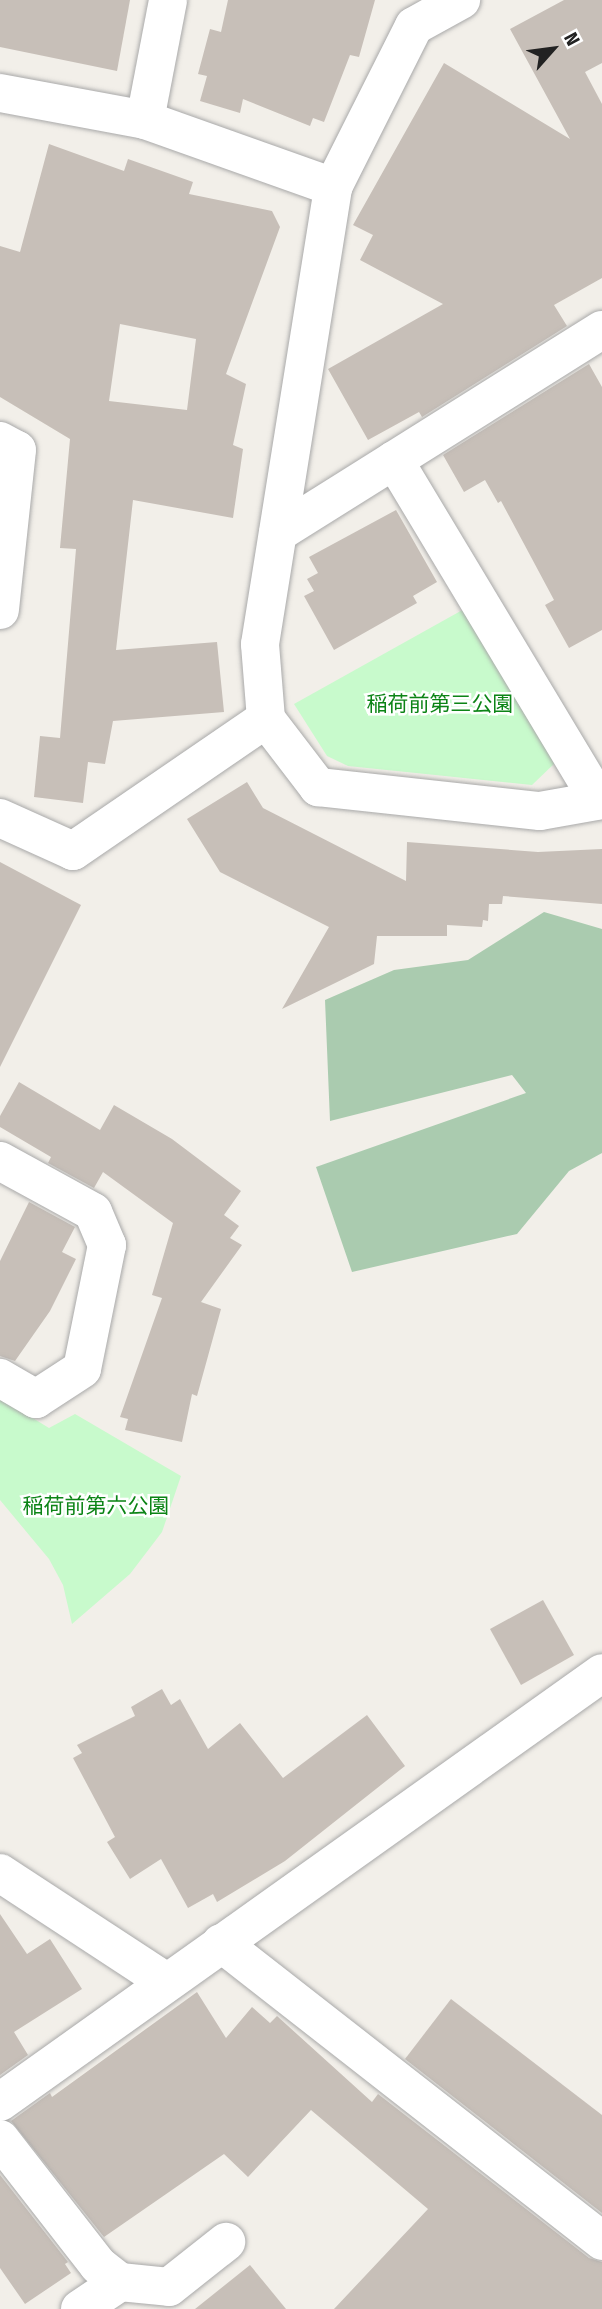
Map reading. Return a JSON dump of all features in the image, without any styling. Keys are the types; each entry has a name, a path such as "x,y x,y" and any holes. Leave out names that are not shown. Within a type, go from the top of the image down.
{"street":[{"path":"145,120 168,0"},
{"path":"394,460 600,800 540,811 318,787 266,719 260,644 333,187 414,26 461,0"},
{"path":"0,93 145,120 333,187"},
{"path":"278,533 602,330"},
{"path":"0,441 17,450 0,610"},
{"path":"0,818 73,851 266,719"},
{"path":"0,1161 93,1212 107,1245 82,1369 36,1399 0,1378"},
{"path":"0,2102 165,1981 602,1673"},
{"path":"0,1873 165,1981"},
{"path":"221,1943 602,2241"},
{"path":"0,2139 98,2265 137,2292"},
{"path":"80,2309 137,2292 169,2287 226,2242"}],"green space":[{"name":"稲荷前第三公園","path":"466,608 556,762 532,785 348,766 327,756 294,704"},
{"path":"544,912 602,929 602,1153 569,1171 517,1234 352,1272 316,1167 526,1093 512,1075 330,1121 325,1000 394,970 468,960"},
{"name":"稲荷前第六公園","path":"0,1398 49,1428 75,1414 181,1476 162,1532 130,1574 72,1624 63,1585 49,1559 0,1500"}],"building":[{"path":"0,0 130,0 117,71 0,47"},
{"path":"228,0 375,0 359,57 350,55 324,122 313,118 310,126 243,99 240,113 200,101 207,76 198,74 210,29 221,32"},
{"path":"564,0 602,0 602,63 585,72 602,104 602,278 554,305 567,326 422,417 419,412 368,440 328,369 443,304 360,260 373,235 353,225 444,63 570,139 510,29"},
{"path":"49,144 124,171 128,159 193,182 189,194 272,211 280,227 226,374 246,384 233,445 243,449 233,518 133,500 116,650 217,642 224,712 113,721 105,764 88,762 83,803 34,797 40,736 60,738 76,549 60,548 70,439 0,397 0,246 20,252","holes":["120,324 196,339 187,410 109,401"]},
{"path":"589,364 602,387 602,630 569,648 545,605 554,600 501,501 498,503 485,480 464,492 443,455"},
{"path":"396,510 437,582 413,596 417,603 334,650 304,596 314,591 307,579 318,573 309,557"},
{"path":"247,782 263,808 406,881 407,842 538,852 602,849 602,904 503,896 502,904 489,904 488,921 483,920 482,927 447,925 447,936 377,936 374,964 282,1009 329,927 220,872 187,819"},
{"path":"0,862 81,905 0,1067"},
{"path":"19,1082 100,1130 114,1105 172,1139 241,1191 224,1215 239,1226 230,1238 242,1245 201,1302 221,1309 197,1396 192,1394 182,1442 125,1430 128,1419 120,1417 162,1298 152,1295 173,1223 103,1172 94,1188 48,1163 51,1157 0,1127 0,1116"},
{"path":"29,1202 75,1227 62,1252 76,1259 50,1311 15,1361 0,1356 0,1261"},
{"path":"543,1600 574,1655 521,1685 490,1629"},
{"path":"162,1689 171,1705 180,1699 208,1749 240,1723 283,1778 367,1715 405,1766 285,1861 217,1902 213,1894 188,1908 161,1859 130,1879 107,1842 115,1837 73,1758 82,1753 77,1745 135,1716 131,1707"},
{"path":"0,1914 27,1954 50,1939 82,1989 14,2032 28,2055 0,2075"},
{"path":"197,1992 226,2038 252,2007 270,2023 277,2016 372,2102 378,2094 589,2258 602,2262 602,2309 334,2309 428,2209 311,2110 248,2177 224,2154 104,2237 11,2121 50,2093 52,2097"},
{"path":"451,1999 602,2115 602,2213 405,2059"},
{"path":"0,2175 68,2262 65,2264 71,2273 25,2304 0,2268"},
{"path":"250,2265 286,2309 195,2309"}]}
